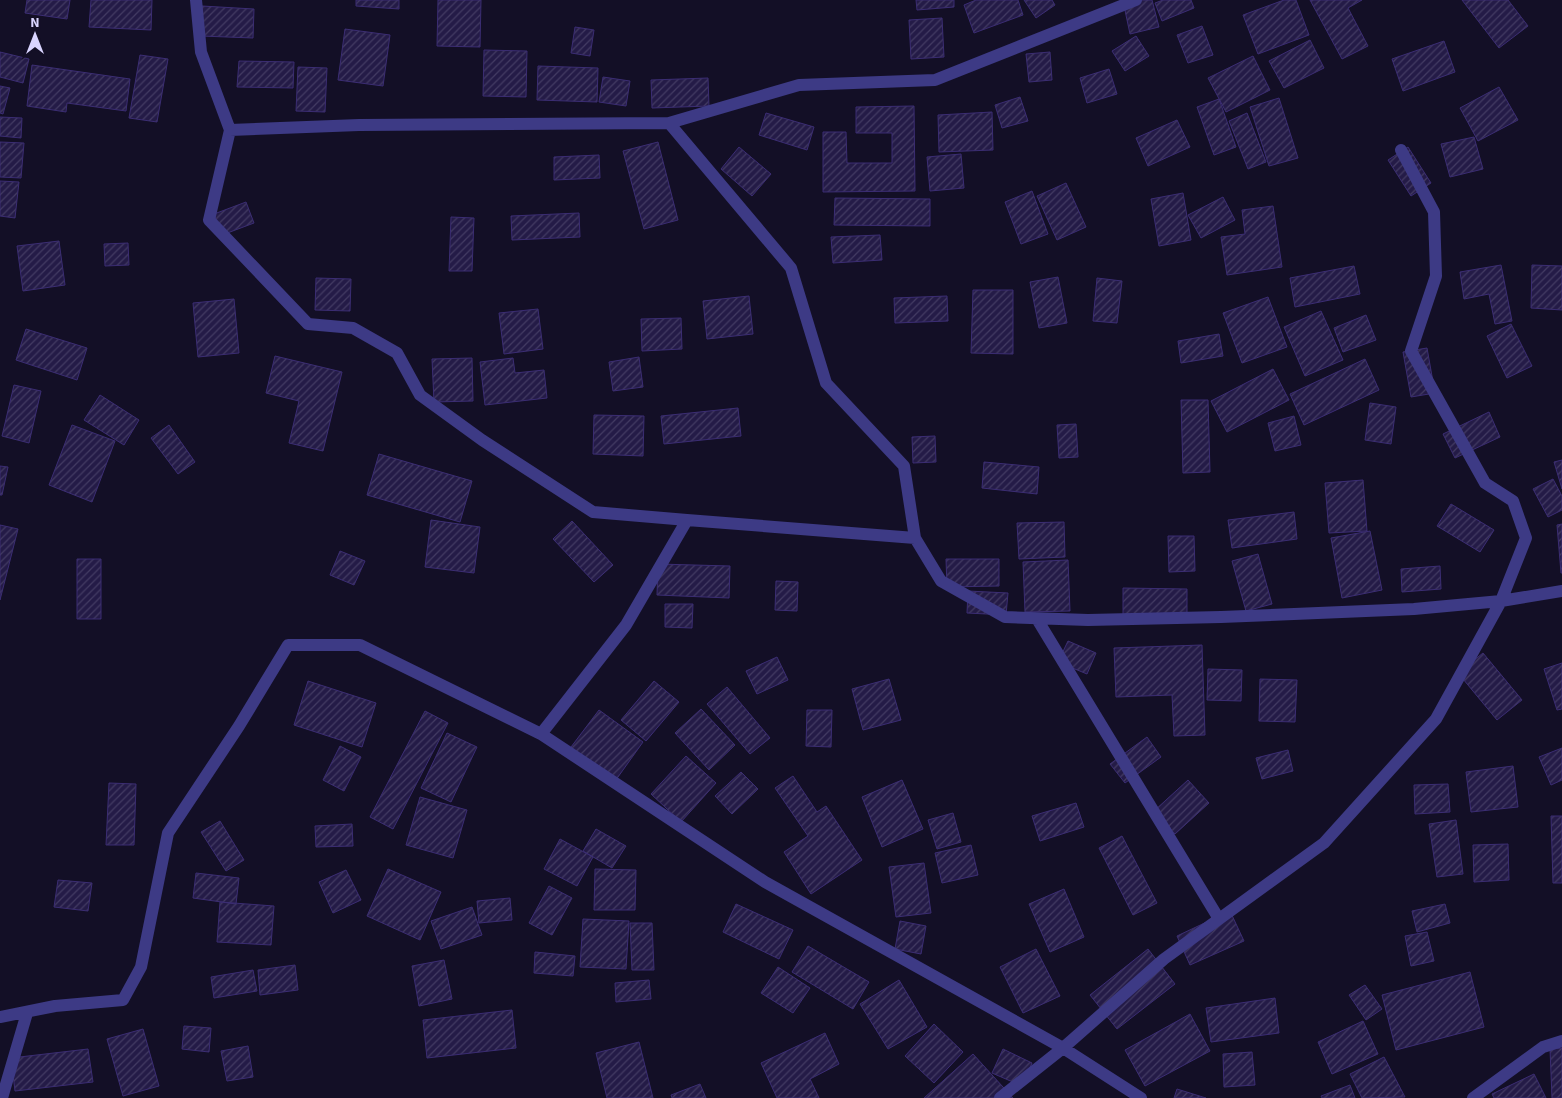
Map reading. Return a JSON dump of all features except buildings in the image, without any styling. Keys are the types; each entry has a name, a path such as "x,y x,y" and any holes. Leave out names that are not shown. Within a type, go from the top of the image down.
{"street":[{"path":"196,0 201,52 230,130 209,220 308,324 353,328 397,353 420,395 482,440 593,512 915,538"},
{"path":"230,130 359,125 669,123 799,86 935,80 1136,0"},
{"path":"669,123 791,268 826,383 904,466 915,538 941,580 1005,618 1088,620 1221,618 1414,609 1501,601 1562,591"},
{"path":"1000,1098 1062,1048 1164,959 1324,843 1436,719 1501,601 1526,538 1514,501 1485,483 1411,352 1436,276 1434,212 1401,150"},
{"path":"541,734 626,625 687,520"},
{"path":"1037,619 1219,918"},
{"path":"0,1017 55,1006 123,1000 141,967 168,833 239,726 288,645 360,645 541,734 765,882 1062,1048 1141,1098"},
{"path":"2,1098 27,1012"},
{"path":"1473,1098 1543,1047 1562,1041"}]}
